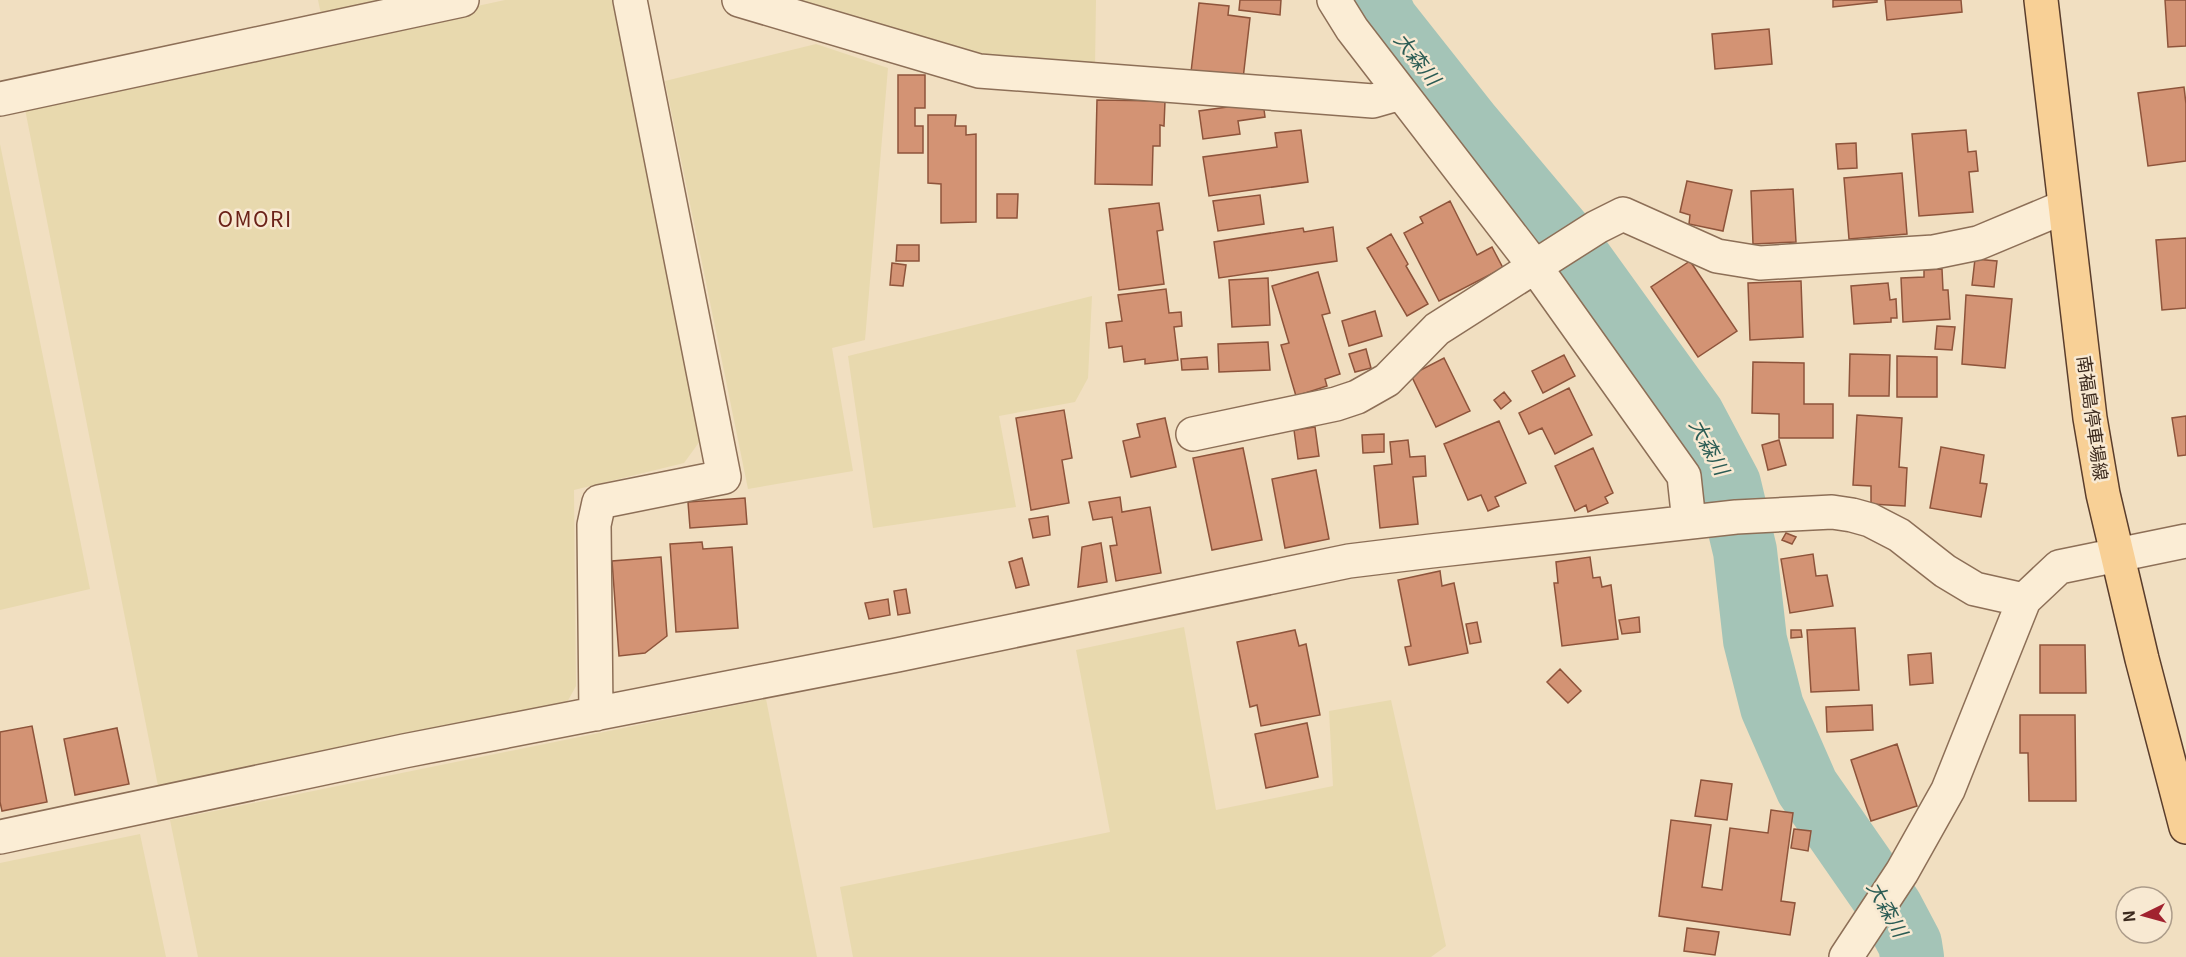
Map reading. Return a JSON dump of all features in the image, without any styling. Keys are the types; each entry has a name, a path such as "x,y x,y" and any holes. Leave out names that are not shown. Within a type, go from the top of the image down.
{"main road":[{"name":"南福島停車場線","path":"2041,0 2090,418 2103,494 2186,827"}],"street":[{"path":"0,99 462,0"},
{"path":"596,714 594,525 599,502 724,477 630,0"},
{"path":"739,0 979,71 1373,101 1401,93"},
{"path":"1334,0 1352,29 1536,268 1684,476 1702,521"},
{"path":"1193,434 1336,404 1357,397 1387,380 1437,329 1597,227 1623,214 1717,255 1760,263 1934,252 1978,243 2064,207"},
{"path":"0,837 404,752 1055,623 1349,561 1702,521 1832,512 1870,520 1899,535 1945,571 1974,589 2024,600"},
{"path":"1853,947 1902,872 1948,790 2024,600 2059,567 2186,541"}],"shaded area":[{"path":"318,0 413,0 322,19"},
{"path":"505,0 612,0 700,441 684,463 574,490 576,686 565,706 159,791 24,104"},
{"path":"787,0 1096,0 1095,67 983,56"},
{"path":"816,44 888,68 865,340 832,348 853,471 748,489 665,81"},
{"path":"0,144 90,589 0,610"},
{"path":"1092,296 1088,378 1075,402 999,416 1016,507 873,528 848,356"},
{"path":"1184,627 1216,810 1333,786 1329,711 1391,700 1446,946 1431,957 853,957 840,887 1110,832 1076,650"},
{"path":"766,699 817,957 198,957 170,820"},
{"path":"140,834 166,957 0,957 0,863"}],"building":[{"path":"1240,0 1281,0 1280,15 1239,10"},
{"path":"1833,0 1877,0 1877,2 1833,7"},
{"path":"1885,0 1961,0 1962,12 1887,20"},
{"path":"2165,0 2186,0 2186,46 2168,47"},
{"path":"1199,3 1229,6 1228,15 1250,18 1243,79 1191,72"},
{"path":"1769,29 1772,64 1715,69 1712,34"},
{"path":"898,75 925,75 925,108 915,108 915,126 923,126 923,153 898,153"},
{"path":"2184,87 2186,161 2148,166 2138,93"},
{"path":"1097,100 1165,101 1164,126 1160,125 1160,146 1153,146 1152,185 1095,184"},
{"path":"1263,102 1265,117 1238,121 1240,134 1203,139 1199,111"},
{"path":"928,115 956,115 955,126 966,126 966,135 976,134 976,222 941,223 941,184 928,183"},
{"path":"1301,130 1308,182 1209,196 1203,157 1277,147 1275,133"},
{"path":"1966,130 1968,152 1976,151 1978,171 1969,172 1973,212 1919,216 1912,134"},
{"path":"1856,143 1857,168 1838,169 1836,144"},
{"path":"1902,173 1907,234 1849,239 1844,178"},
{"path":"1687,181 1732,190 1723,231 1689,224 1690,215 1680,212"},
{"path":"1793,189 1796,242 1753,244 1751,191"},
{"path":"997,194 1018,194 1017,218 997,218"},
{"path":"1260,195 1264,224 1218,231 1213,201"},
{"path":"1450,201 1477,255 1492,247 1503,268 1439,301 1404,233 1423,223 1420,217"},
{"path":"1159,203 1163,230 1157,231 1164,284 1119,290 1109,209"},
{"path":"1333,227 1337,261 1219,278 1214,242 1303,228 1304,232"},
{"path":"1391,234 1428,304 1407,316 1367,248"},
{"path":"2186,238 2186,308 2162,310 2156,240"},
{"path":"897,245 919,245 919,261 896,261"},
{"path":"1975,259 1997,261 1994,287 1972,285"},
{"path":"1690,261 1737,331 1698,357 1651,287"},
{"path":"892,263 906,265 903,286 890,285"},
{"path":"1942,269 1943,290 1948,290 1950,319 1903,322 1901,278 1924,277 1924,270"},
{"path":"1318,272 1330,313 1322,315 1340,374 1325,379 1327,386 1296,396 1281,345 1289,343 1272,286"},
{"path":"1268,278 1270,325 1232,327 1229,280"},
{"path":"1801,281 1803,337 1750,340 1748,283"},
{"path":"1888,283 1890,300 1896,299 1897,318 1891,318 1891,322 1854,324 1851,286"},
{"path":"1166,289 1169,313 1181,312 1182,326 1174,327 1178,360 1145,364 1145,359 1124,362 1122,346 1109,348 1106,323 1122,321 1118,295"},
{"path":"1966,295 2012,299 2005,368 1962,364"},
{"path":"1375,311 1382,336 1349,346 1342,321"},
{"path":"1937,326 1955,327 1952,350 1935,349"},
{"path":"1268,342 1270,370 1219,372 1218,344"},
{"path":"1366,349 1371,368 1355,372 1349,354"},
{"path":"1850,354 1890,355 1889,396 1849,396"},
{"path":"1564,355 1575,376 1543,393 1532,371"},
{"path":"1897,356 1937,357 1937,397 1897,397"},
{"path":"1207,357 1208,369 1182,370 1181,359"},
{"path":"1444,358 1470,411 1436,427 1411,375"},
{"path":"1753,362 1804,363 1804,404 1833,404 1833,438 1779,438 1779,414 1752,413"},
{"path":"1569,388 1592,435 1555,454 1542,428 1529,434 1519,413"},
{"path":"1504,392 1511,401 1501,409 1494,400"},
{"path":"1064,410 1072,458 1062,460 1069,503 1031,510 1016,418"},
{"path":"1857,415 1902,418 1899,467 1907,468 1905,506 1871,504 1871,486 1853,485"},
{"path":"2186,416 2186,455 2178,456 2172,418"},
{"path":"1165,418 1176,467 1131,477 1123,441 1140,437 1137,424"},
{"path":"1499,421 1526,483 1495,497 1499,506 1488,511 1481,495 1468,500 1444,444"},
{"path":"1315,427 1319,456 1298,459 1294,430"},
{"path":"1384,434 1384,452 1363,453 1362,435"},
{"path":"1408,440 1410,457 1425,456 1426,476 1413,477 1418,524 1380,528 1374,466 1392,464 1390,442"},
{"path":"1779,440 1786,465 1768,470 1762,445"},
{"path":"1941,447 1984,455 1980,483 1987,484 1981,517 1930,508"},
{"path":"1243,448 1262,540 1212,550 1193,458"},
{"path":"1593,448 1613,493 1605,497 1608,503 1588,512 1586,505 1575,511 1555,466"},
{"path":"1316,470 1329,539 1285,548 1272,479"},
{"path":"1120,497 1122,512 1150,507 1161,573 1116,581 1110,546 1117,545 1112,517 1093,520 1089,502"},
{"path":"745,498 747,524 690,528 688,502"},
{"path":"1048,516 1050,535 1033,538 1029,519"},
{"path":"1786,533 1796,537 1792,544 1782,540"},
{"path":"702,542 703,549 732,547 738,628 676,632 670,544"},
{"path":"1101,543 1107,582 1078,587 1082,547"},
{"path":"1813,554 1816,576 1827,575 1833,606 1790,613 1781,559"},
{"path":"661,557 667,636 645,653 619,656 612,561"},
{"path":"1590,557 1593,578 1600,577 1602,587 1611,585 1618,639 1562,646 1554,583 1558,583 1556,562"},
{"path":"1022,558 1029,585 1016,588 1009,562"},
{"path":"1440,571 1442,586 1454,583 1468,653 1409,665 1405,647 1411,646 1398,580"},
{"path":"906,589 910,613 898,615 894,591"},
{"path":"888,599 890,615 869,619 865,603"},
{"path":"1639,617 1640,632 1622,634 1619,620"},
{"path":"1477,622 1481,642 1470,644 1466,624"},
{"path":"1855,628 1859,690 1811,692 1807,630"},
{"path":"1295,630 1299,646 1306,644 1320,715 1261,726 1257,705 1250,707 1237,642"},
{"path":"1791,630 1801,630 1802,637 1791,638"},
{"path":"2040,645 2085,645 2086,693 2040,693"},
{"path":"1931,653 1933,683 1910,685 1908,655"},
{"path":"1560,669 1581,691 1568,703 1547,682"},
{"path":"1872,705 1873,730 1827,732 1826,707"},
{"path":"2020,715 2075,715 2076,801 2029,801 2028,753 2020,753"},
{"path":"1307,723 1318,777 1266,788 1255,734"},
{"path":"32,726 47,802 2,811 0,732"},
{"path":"117,728 129,784 75,795 64,739"},
{"path":"1897,744 1917,806 1871,821 1851,760"},
{"path":"1701,780 1732,784 1727,820 1695,816"},
{"path":"1771,810 1793,813 1781,901 1795,903 1790,935 1659,916 1671,820 1711,825 1702,887 1722,890 1730,828 1768,833"},
{"path":"1794,829 1811,831 1808,851 1791,848"},
{"path":"1687,928 1719,932 1715,955 1684,951"}],"waterway":[{"name":"大森川","path":"1377,0 1386,20 1469,125 1569,244 1693,416 1729,484 1745,551 1755,640 1772,707 1807,787 1891,908 1910,944 1912,957"}],"district":[{"name":"OMORI","path":"255,220"}]}
